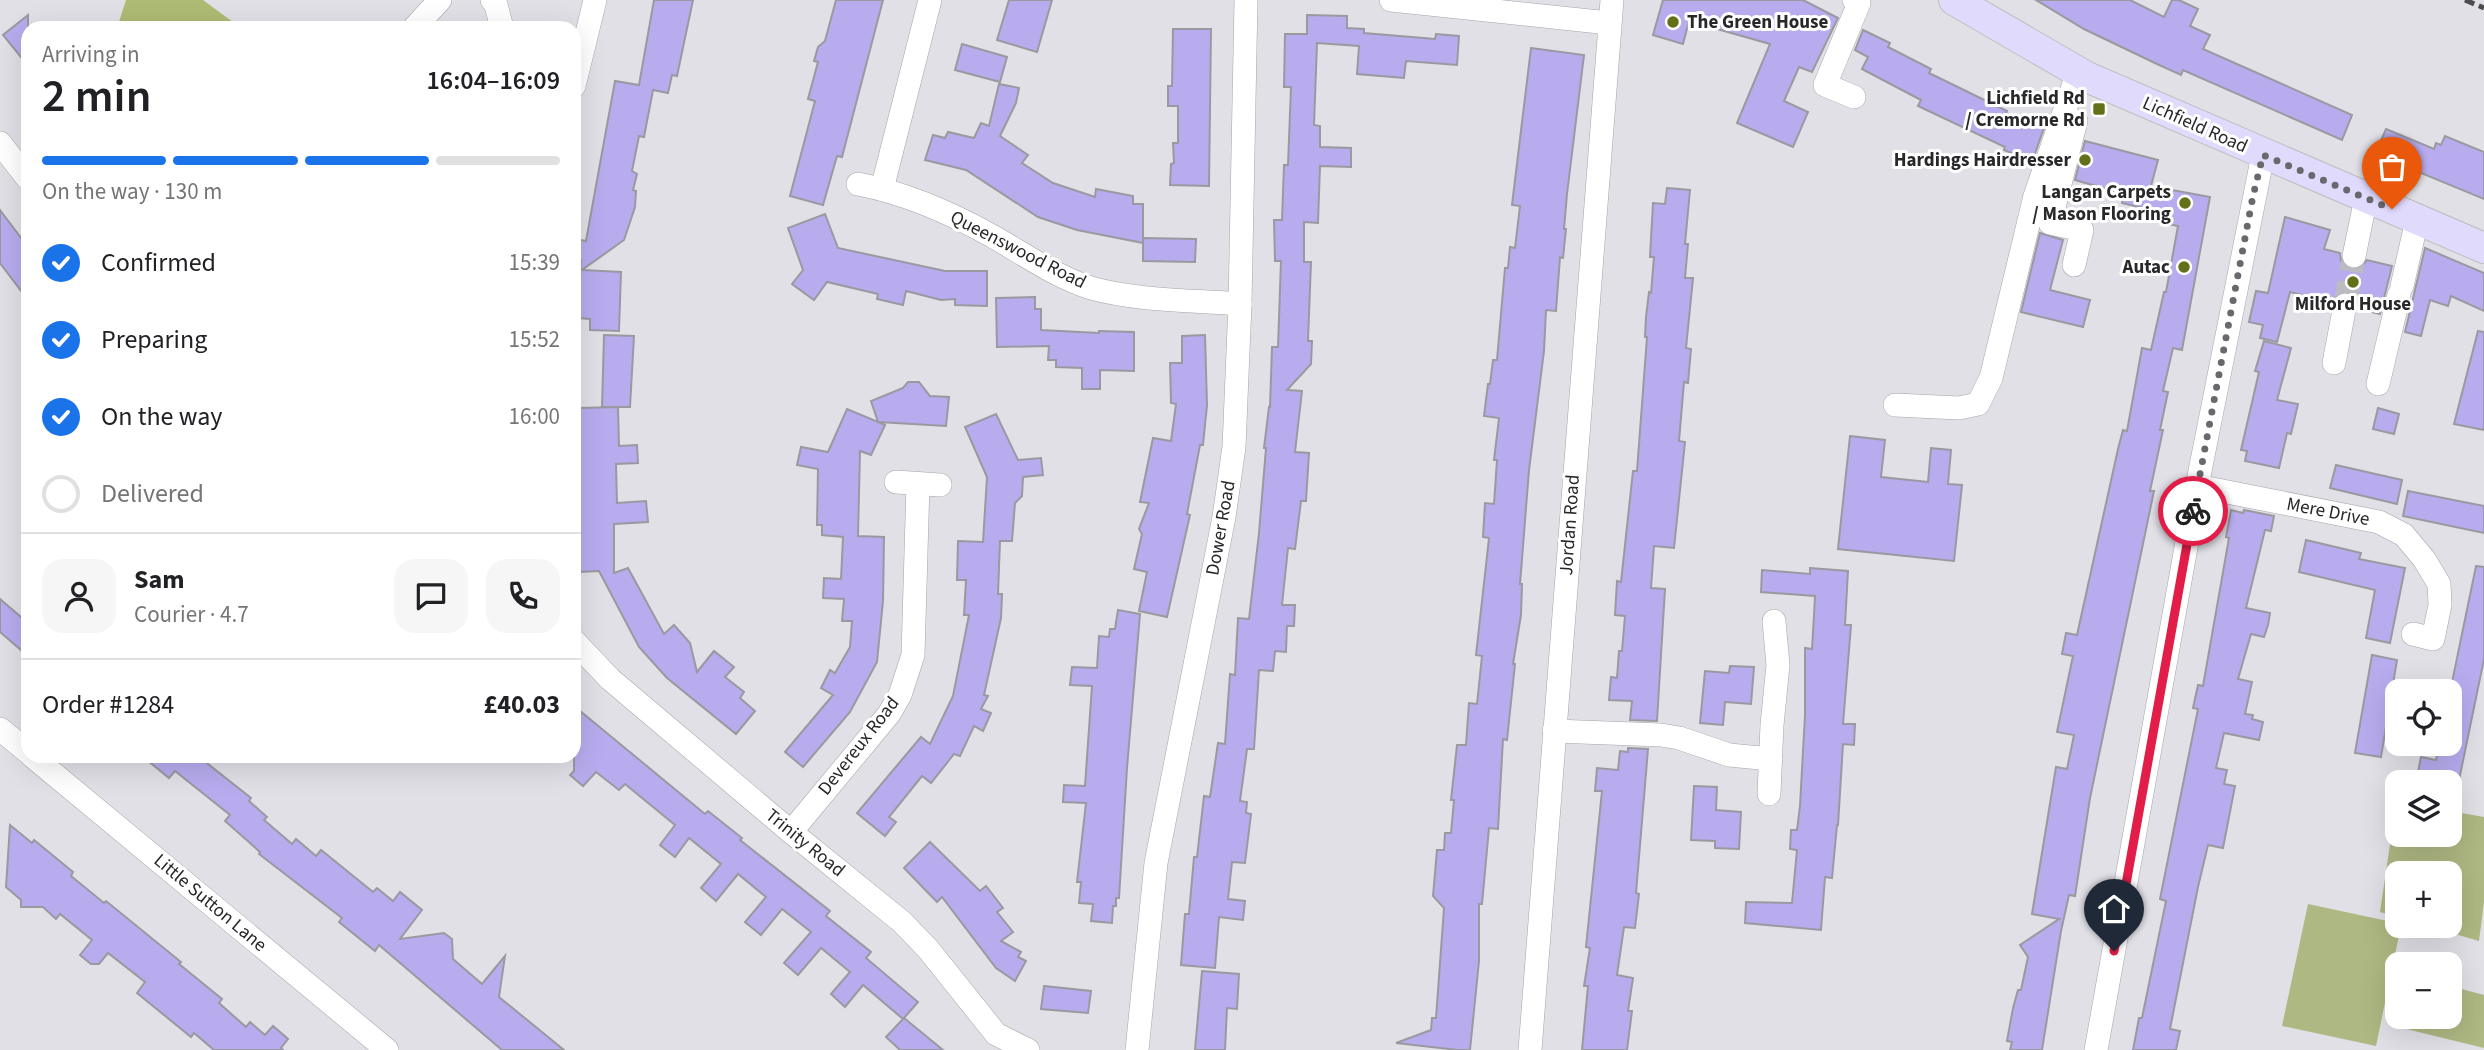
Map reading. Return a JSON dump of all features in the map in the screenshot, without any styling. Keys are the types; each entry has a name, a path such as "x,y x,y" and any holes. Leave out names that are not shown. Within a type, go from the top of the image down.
{"main road":[{"name":"Lichfield Road","path":"1954,0 2082,75 2484,248"}],"street":[{"path":"420,21 440,0"},
{"path":"492,0 500,21"},
{"path":"581,57 595,0"},
{"path":"882,189 930,0"},
{"name":"Dower Road","path":"1137,1050 1156,863 1224,517 1234,447 1240,304 1246,0"},
{"path":"1391,0 1611,11"},
{"path":"1854,0 1859,3 1825,85 1854,97"},
{"name":"Jordan Road","path":"1530,1050 1611,11"},
{"path":"2074,265 2082,230 2050,223 2082,75"},
{"path":"1895,405 1959,408 1978,404 1991,378 2035,196 2082,75"},
{"path":"0,143 21,170"},
{"path":"2096,1050 2197,486 2263,155"},
{"name":"Queenswood Road","path":"858,184 882,189 955,216 1038,263 1090,287 1126,294 1240,304"},
{"path":"2354,256 2366,198"},
{"path":"2378,384 2417,220"},
{"path":"2334,363 2345,305"},
{"name":"Devereux Road","path":"791,832 889,714 900,695 913,655 918,484"},
{"name":"Mere Drive","path":"2197,486 2379,522 2404,535 2424,559 2439,584 2440,605 2433,639 2413,634"},
{"path":"1769,794 1778,665 1774,621"},
{"name":"Trinity Road","path":"581,648 610,679 902,922 928,949 996,1034 1028,1050"},
{"path":"0,729 21,746"},
{"path":"1554,731 1661,735 1679,738 1729,755 1770,759"},
{"name":"Little Sutton Lane","path":"40,763 387,1050"}],"green space":[{"path":"126,0 203,0 232,21 119,21"},
{"path":"2462,813 2484,817 2484,902 2479,941 2462,936 2462,861 2388,861 2390,847 2462,847"},
{"path":"2385,878 2385,913 2380,912"},
{"path":"2308,904 2385,920 2385,938 2398,938 2396,952 2385,952 2385,1003 2376,1046 2282,1026"},
{"path":"2462,989 2484,995 2484,1048 2406,1029 2462,1029"}],"building":[{"path":"654,0 693,0 677,76 672,75 668,93 653,90 644,137 639,136 632,171 637,174 633,190 636,191 635,207 624,240 582,270 621,272 619,331 590,330 590,319 581,318 581,240 586,241 615,81 639,85"},
{"path":"836,0 883,0 842,157 837,156 823,205 790,196 815,101 808,99 818,62 814,61 818,47 825,41"},
{"path":"1009,0 1052,0 1037,52 997,40"},
{"path":"1663,0 1803,0 1838,18 1812,72 1799,67 1784,101 1808,112 1793,147 1737,123 1770,44 1689,21 1683,44 1653,35"},
{"path":"2036,0 2130,0 2164,17 2172,0 2179,0 2198,9 2190,26 2210,35 2203,49 2352,115 2342,140 2183,70 2181,75 2084,29"},
{"path":"28,15 28,21 21,21 21,57 3,35"},
{"path":"1307,15 1347,16 1347,28 1364,29 1364,33 1435,39 1436,34 1459,36 1457,65 1406,61 1404,78 1357,74 1359,46 1317,43 1314,125 1320,126 1320,147 1351,148 1351,167 1320,166 1318,223 1304,222 1304,262 1311,262 1308,341 1312,341 1311,364 1287,390 1302,391 1295,452 1309,453 1306,501 1301,501 1295,549 1288,548 1282,605 1295,605 1294,626 1287,626 1286,652 1275,651 1273,671 1259,670 1254,749 1247,749 1240,801 1247,802 1246,813 1251,814 1245,863 1232,862 1228,899 1245,901 1243,920 1219,917 1215,968 1181,965 1185,914 1189,914 1194,857 1197,857 1204,796 1210,797 1218,743 1225,744 1230,674 1235,675 1238,618 1249,619 1270,407 1272,347 1278,347 1281,261 1275,261 1274,220 1282,220 1284,165 1288,165 1291,87 1284,87 1285,34 1307,34"},
{"path":"1173,29 1211,29 1209,186 1170,185 1171,164 1174,163 1173,143 1178,143 1178,106 1168,106 1168,86 1172,86"},
{"path":"1863,30 1890,43 1888,47 1931,69 1929,73 2007,111 2006,113 2044,128 2032,162 1918,106 1921,100 1862,69 1868,57 1855,50"},
{"path":"962,44 1007,57 1000,82 955,70"},
{"path":"1531,48 1584,55 1556,311 1546,310 1544,351 1529,470 1520,584 1521,615 1513,664 1507,740 1503,739 1498,829 1489,828 1482,904 1479,904 1479,961 1470,1050 1458,1050 1396,1043 1431,1030 1432,1018 1436,1018 1444,908 1433,896 1437,850 1444,850 1445,833 1451,833 1454,800 1451,800 1457,745 1466,745 1469,703 1477,704 1482,656 1476,655 1489,538 1483,537 1485,503 1494,504 1497,460 1494,460 1499,418 1484,416 1493,360 1497,360 1505,268 1508,268 1510,247 1515,248 1520,206 1512,205"},
{"path":"999,84 1019,88 1016,103 1000,136 1028,155 1022,163 1053,183 1095,197 1096,189 1133,196 1133,204 1143,204 1143,243 1077,230 1038,217 966,170 925,160 933,135 945,138 948,132 974,138 981,123 989,126"},
{"path":"2386,129 2434,149 2436,143 2441,145 2445,136 2484,152 2484,199 2375,154"},
{"path":"2085,141 2158,160 2151,186 2210,197 2182,350 2173,348 2163,391 2168,392 2150,491 2154,491 2090,798 2075,896 2069,895 2061,931 2042,1050 2010,1050 2012,1042 2007,1041 2013,1008 2018,990 2021,990 2028,957 2020,945 2059,919 2032,914 2056,767 2067,769 2074,735 2057,732 2073,656 2062,654 2066,633 2077,635 2118,449 2123,430 2127,431 2142,348 2151,350 2166,292 2178,226 2157,222 2159,212 2122,203 2124,194 2075,180"},
{"path":"1667,188 1690,190 1685,278 1693,278 1686,348 1691,349 1688,383 1684,382 1679,441 1685,442 1674,548 1654,546 1651,588 1665,589 1657,721 1630,720 1632,701 1609,700 1611,677 1617,678 1625,616 1615,615 1617,581 1621,582 1633,471 1637,471 1647,337 1646,317 1654,257 1650,257 1653,203 1665,204"},
{"path":"0,210 21,238 21,291 0,263"},
{"path":"825,214 838,248 945,271 987,271 987,306 955,305 955,299 941,300 906,291 903,305 877,299 878,294 827,282 814,300 792,284 803,270 788,228"},
{"path":"2285,217 2330,230 2324,249 2340,253 2341,261 2351,269 2359,269 2367,260 2392,266 2380,314 2359,309 2358,300 2348,291 2340,292 2331,302 2290,292 2277,342 2260,338 2263,325 2249,322 2256,291 2268,293"},
{"path":"2040,233 2063,240 2050,290 2090,300 2083,327 2021,312"},
{"path":"1143,238 1196,239 1195,262 1143,261"},
{"path":"2425,248 2484,273 2484,311 2451,296 2448,306 2430,300 2421,336 2405,332"},
{"path":"1035,297 1035,309 1041,309 1041,330 1134,332 1134,371 1100,370 1100,389 1082,389 1082,368 1056,367 1056,360 1048,360 1049,346 997,347 996,298"},
{"path":"2478,331 2484,332 2484,430 2454,424"},
{"path":"604,335 634,336 630,407 602,407"},
{"path":"1205,335 1207,405 1203,445 1200,445 1187,514 1190,515 1167,617 1139,611 1147,572 1134,569 1142,534 1139,529 1149,503 1140,502 1153,438 1171,441 1176,404 1171,403 1170,363 1182,363 1182,336"},
{"path":"2264,341 2291,348 2277,400 2298,404 2291,434 2287,433 2279,468 2245,461 2247,451 2241,450 2259,372 2255,371"},
{"path":"908,382 919,382 930,396 949,397 946,426 878,422 871,401 903,388"},
{"path":"618,407 619,446 637,445 638,463 616,464 617,503 646,501 648,522 614,524 614,573 628,568 664,634 674,625 690,643 697,672 714,651 734,667 725,677 744,692 740,698 755,711 736,734 667,678 639,647 599,571 581,572 581,408"},
{"path":"2378,408 2399,414 2394,434 2373,429"},
{"path":"847,409 885,425 871,455 860,451 858,536 884,537 883,601 877,662 850,712 803,767 785,752 833,695 821,688 830,670 835,673 850,647 852,621 842,621 844,599 823,598 824,578 841,579 843,537 822,535 822,525 817,525 818,469 797,465 801,447 828,452"},
{"path":"996,414 1018,460 1041,458 1043,475 1023,477 1022,496 1015,503 1012,541 1000,541 998,594 1002,594 1001,618 984,695 988,696 981,709 991,713 983,731 974,726 960,756 954,754 931,783 922,776 889,817 896,822 885,836 857,813 921,737 930,744 953,696 969,615 964,615 966,580 957,580 958,541 983,542 987,477 965,427"},
{"path":"1850,436 1885,440 1881,477 1928,482 1931,448 1951,450 1948,484 1962,485 1954,561 1838,549"},
{"path":"2336,465 2402,480 2397,504 2330,488"},
{"path":"2408,491 2484,506 2484,533 2403,516"},
{"path":"2231,510 2274,516 2271,531 2265,530 2246,608 2270,613 2268,625 2264,637 2251,634 2238,679 2252,682 2245,714 2253,715 2252,719 2263,722 2259,740 2224,733 2216,768 2227,770 2224,784 2235,786 2223,848 2208,845 2198,887 2170,1029 2180,1031 2176,1050 2133,1050 2166,901 2160,899 2198,709 2193,708 2198,685 2203,686 2229,538 2226,537"},
{"path":"2306,540 2361,553 2359,559 2405,568 2390,643 2366,638 2375,590 2299,572"},
{"path":"2476,566 2484,567 2484,659 2461,770 2418,770 2421,757 2436,760 2437,756 2462,756 2462,679 2453,679"},
{"path":"1810,568 1848,571 1845,625 1851,625 1843,724 1855,724 1854,745 1843,744 1832,878 1825,877 1821,930 1745,923 1746,902 1792,903 1797,850 1790,849 1791,830 1797,830 1800,806 1805,715 1805,648 1812,649 1815,596 1761,592 1762,570 1810,574"},
{"path":"0,599 21,617 21,650 0,632"},
{"path":"1118,610 1140,614 1119,898 1116,898 1116,906 1113,906 1112,923 1091,921 1093,904 1079,903 1081,882 1077,882 1086,803 1063,802 1064,785 1085,786 1092,686 1070,685 1072,667 1097,668 1099,636 1109,637 1110,629 1115,629"},
{"path":"2372,655 2397,660 2394,679 2385,679 2385,733 2381,757 2355,753"},
{"path":"1730,666 1754,667 1751,704 1725,702 1723,725 1700,723 1705,671 1729,673"},
{"path":"581,712 705,814 708,811 742,838 740,840 830,911 826,916 871,952 866,958 918,1002 904,1018 943,1050 900,1050 886,1037 903,1019 863,985 845,1007 831,994 850,972 821,948 798,975 784,963 811,932 782,909 761,935 745,922 766,897 738,874 716,901 701,888 721,864 689,838 675,857 660,845 675,825 625,784 619,790 596,772 583,786 570,775 574,771 574,763 581,763"},
{"path":"1628,748 1648,749 1635,928 1624,927 1617,975 1633,978 1628,1011 1632,1011 1627,1050 1582,1050 1588,986 1584,986 1590,948 1586,947 1602,791 1595,791 1597,768 1618,770 1620,751 1628,752"},
{"path":"151,763 207,763 251,798 249,801 267,817 264,820 292,844 296,839 316,856 321,850 373,892 377,888 393,901 400,892 422,910 400,939 444,933 452,939 453,959 482,984 505,956 499,997 564,1050 502,1050 379,945 375,951 339,922 342,918 259,854 260,852 225,821 230,815 175,771 169,778"},
{"path":"1694,786 1717,787 1716,810 1741,812 1739,849 1715,848 1715,841 1691,840"},
{"path":"10,825 32,843 34,840 73,872 71,876 181,962 179,964 222,999 219,1003 246,1027 250,1022 265,1035 273,1026 288,1039 281,1048 283,1050 214,1050 194,1033 191,1037 137,993 145,982 108,953 99,964 91,964 80,955 92,940 60,914 56,919 43,907 21,907 21,900 6,887"},
{"path":"930,842 980,891 986,886 1003,908 997,912 1013,932 1001,941 1021,952 1018,957 1026,961 1015,981 996,968 942,897 937,902 904,868"},
{"path":"1202,971 1239,974 1237,1009 1227,1008 1225,1050 1195,1050"},
{"path":"1044,986 1091,991 1088,1013 1041,1009"}],"tunnel":[{"path":"2345,305 2354,256"}],"railway":[{"path":"2465,0 2484,8"}],"way so far":[{"path":"2193,511 2263,155 2392,209"}],"place":[{"name":"The Green House","path":"1673,22"},
{"name":"Lichfield Rd / Cremorne Rd","path":"2099,109"},
{"name":"Hardings Hairdresser","path":"2085,160"},
{"name":"Langan Carpets / Mason Flooring","path":"2185,203"},
{"name":"Autac","path":"2184,267"},
{"name":"Milford House","path":"2353,282"}],"route":[{"path":"2114,951 2193,511"}]}
